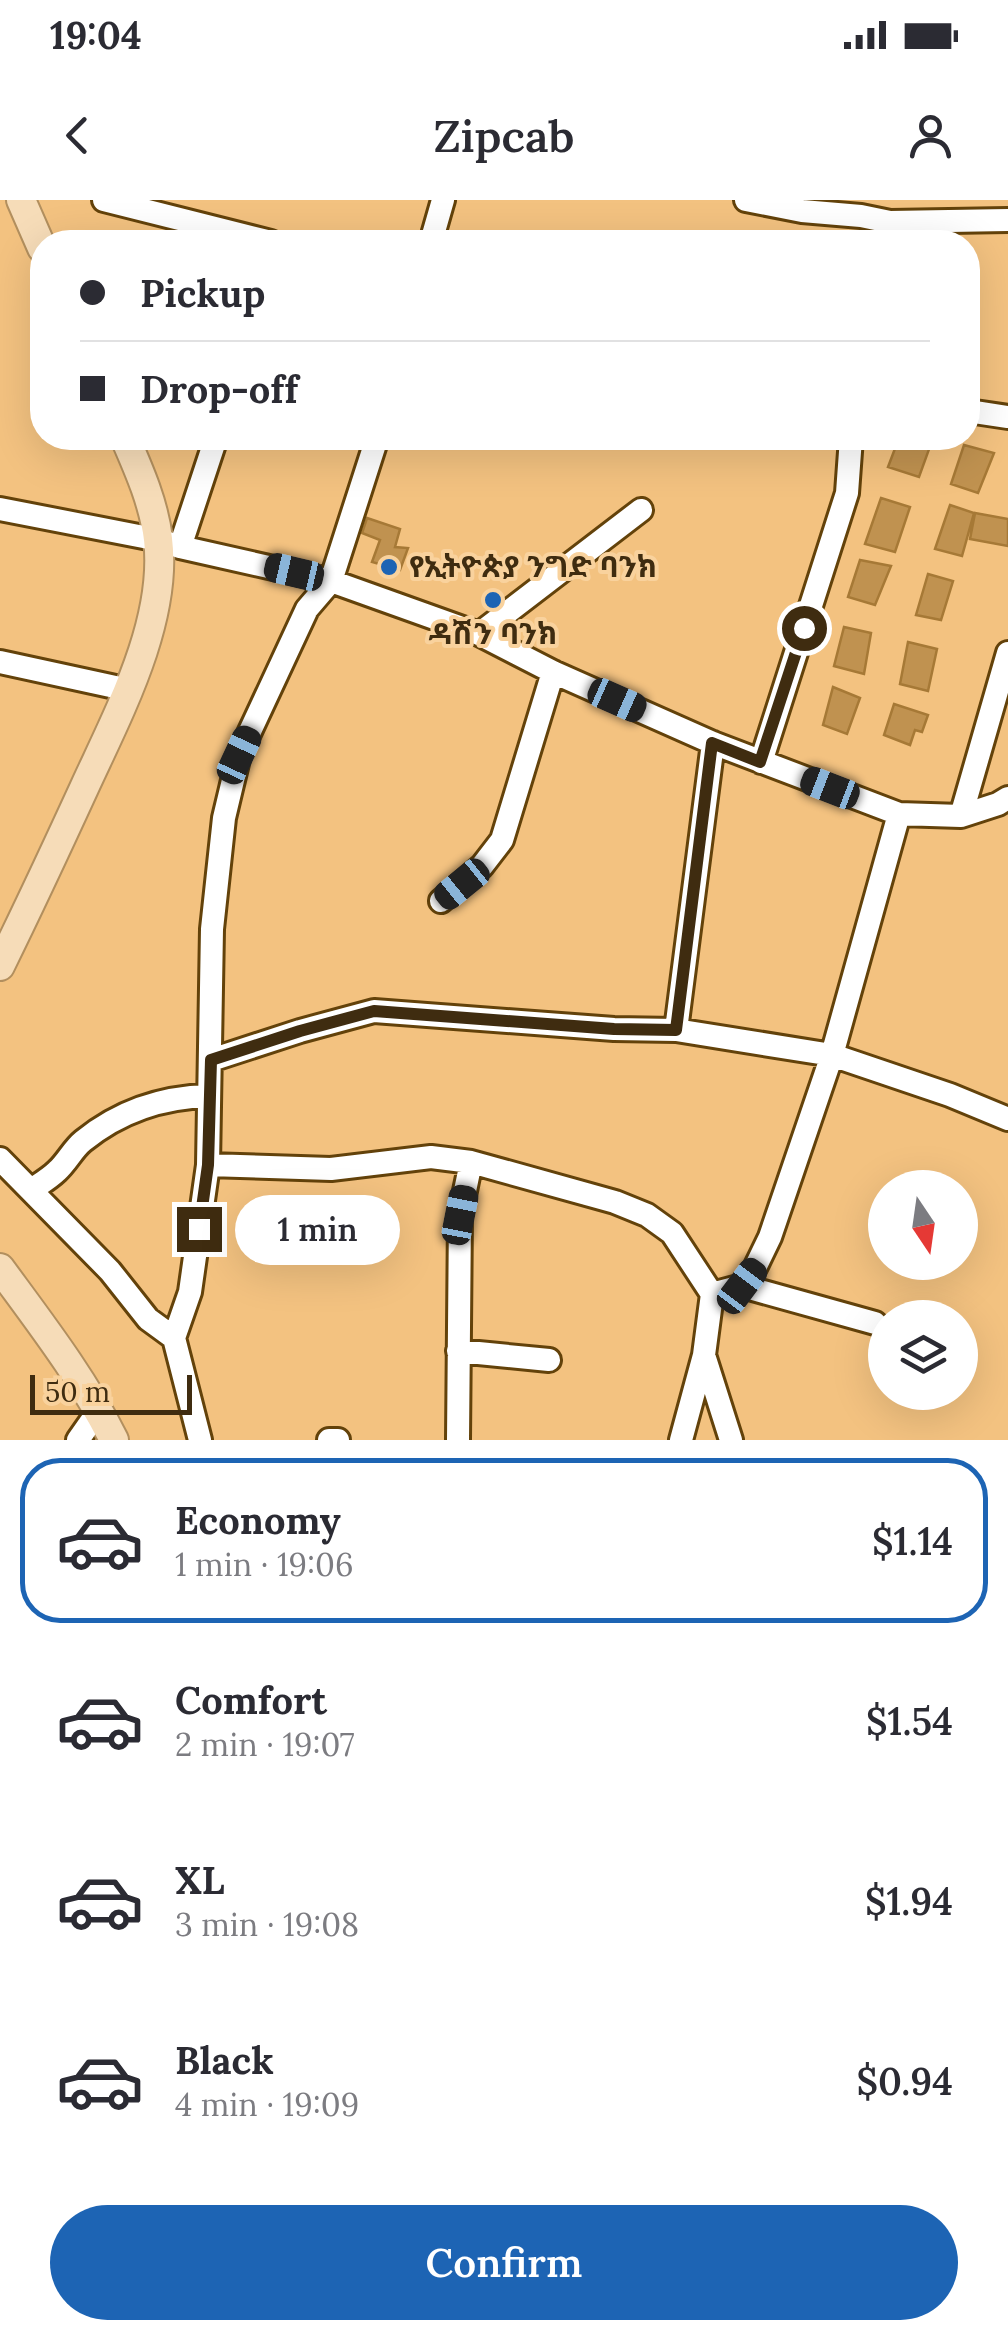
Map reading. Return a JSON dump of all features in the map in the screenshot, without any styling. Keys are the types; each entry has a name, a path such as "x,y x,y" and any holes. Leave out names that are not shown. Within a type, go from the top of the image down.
{"main road":[{"path":"21,200 34,230"},
{"path":"0,966 128,690 152,621 159,574 169,544 130,450"},
{"path":"0,1268 72,1366 114,1440"}],"street":[{"path":"104,200 223,230"},
{"path":"435,230 443,200"},
{"path":"746,200 802,211 857,208 890,222 1008,220"},
{"path":"980,414 1008,417"},
{"path":"169,544 211,450"},
{"path":"200,1440 174,1338 190,1292 208,1165 212,929 224,818 239,755 308,609 332,581 373,450"},
{"path":"760,762 847,493 850,450"},
{"path":"0,510 332,581 479,634 553,672 712,743 899,814 962,816 1005,804"},
{"path":"479,634 641,510"},
{"path":"962,816 1008,653"},
{"path":"0,662 128,690"},
{"path":"440,900 482,866 502,840 553,672"},
{"path":"676,1030 712,743"},
{"path":"742,1286 770,1236 832,1055 899,814"},
{"path":"211,1060 374,1011 676,1030 832,1055 1008,1119"},
{"path":"31,1190 59,1170 79,1144 117,1118 156,1103 209,1096"},
{"path":"208,1165 331,1169 430,1156 470,1162 615,1202 647,1215 672,1232 712,1294 704,1355 680,1440"},
{"path":"0,1159 110,1271 148,1319 174,1338"},
{"path":"458,1440 460,1215 470,1162"},
{"path":"712,1294 742,1286 868,1321"},
{"path":"458,1350 549,1360"},
{"path":"704,1355 731,1440"},
{"path":"78,1440 99,1410"},
{"path":"329,1440 338,1440"}],"building":[{"path":"894,450 929,450 919,477 888,467"},
{"path":"962,450 994,453 978,493 951,484"},
{"path":"881,498 910,507 895,552 865,544"},
{"path":"950,505 974,513 962,556 935,549"},
{"path":"975,513 1008,519 1008,546 970,539"},
{"path":"367,518 400,529 395,547 408,548 400,570 372,562 380,540 362,533"},
{"path":"860,560 891,566 875,605 848,597"},
{"path":"928,574 953,581 941,620 916,615"},
{"path":"844,627 871,633 864,674 834,666"},
{"path":"908,642 937,649 928,691 900,684"},
{"path":"833,687 860,698 847,734 823,725"},
{"path":"894,704 928,715 922,732 915,730 910,745 884,735"}],"place":[{"name":"የኢትዮጵያ ንግድ ባንክ","path":"389,567"},
{"name":"ዳሽን ባንክ","path":"493,600"}],"route":[{"path":"199,1229 208,1165 211,1060 374,1011 676,1030 712,743 760,762 804,628"}]}
